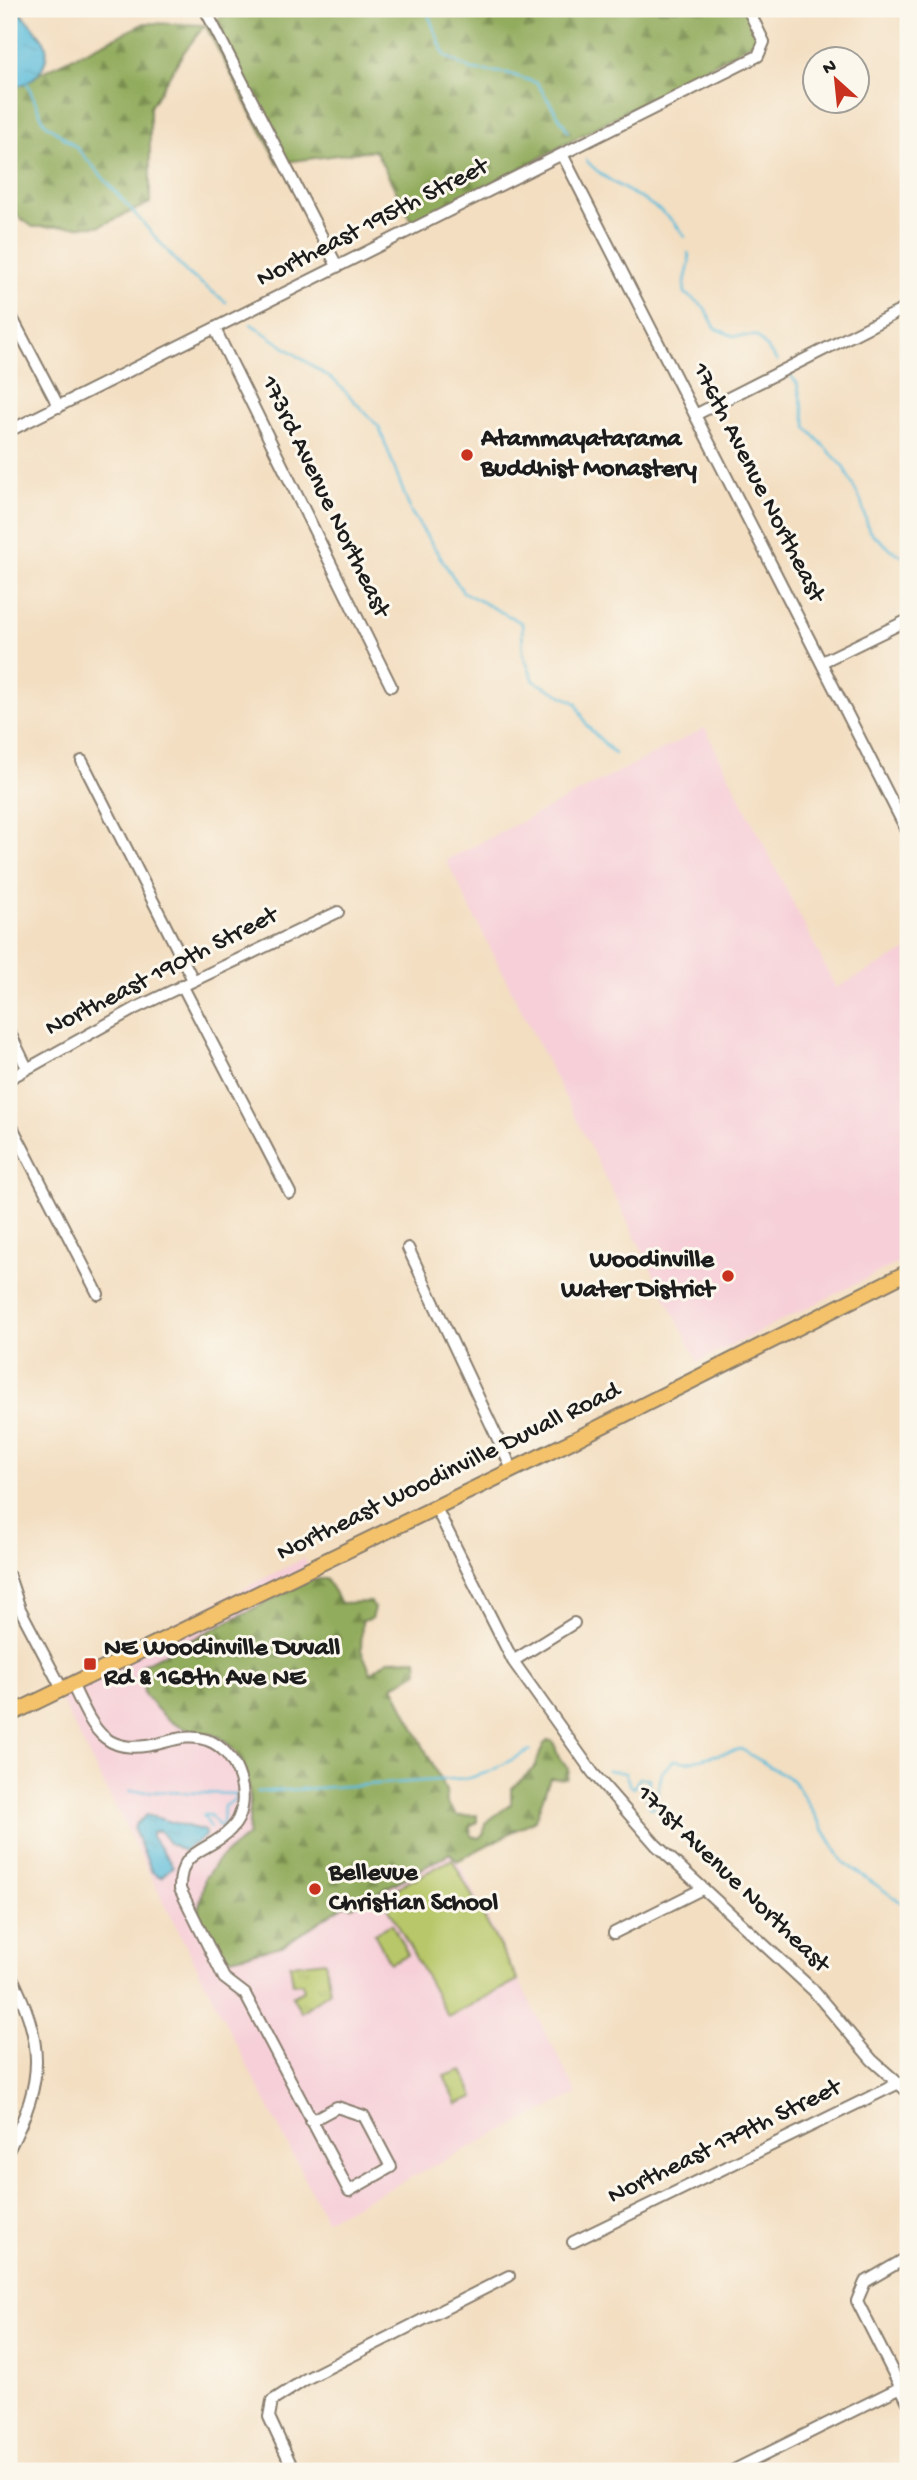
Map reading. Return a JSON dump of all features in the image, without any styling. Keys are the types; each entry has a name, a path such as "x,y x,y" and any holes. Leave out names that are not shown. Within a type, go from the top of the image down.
{"main road":[{"name":"Northeast Woodinville Duvall Road","path":"9,1714 908,1272"}],"street":[{"path":"205,9 337,266"},
{"name":"Northeast 195th Street","path":"9,431 758,56 764,42 748,9"},
{"name":"176th Avenue Northeast","path":"562,154 697,414 908,833"},
{"path":"697,414 908,307"},
{"path":"9,312 58,407"},
{"name":"173rd Avenue Northeast","path":"215,329 391,686"},
{"path":"822,662 907,621"},
{"path":"82,761 290,1193"},
{"name":"Northeast 190th Street","path":"9,1079 188,983 338,912"},
{"path":"9,1031 27,1068"},
{"path":"9,1121 98,1294"},
{"path":"408,1248 512,1469"},
{"name":"171st Avenue Northeast","path":"435,1506 513,1661 593,1773 656,1845 813,1990 872,2060 908,2092"},
{"path":"9,1576 20,1609 96,1730 114,1745 144,1747 189,1737 204,1738 219,1746 235,1766 242,1794 237,1821 231,1830 196,1851 185,1863 179,1876 180,1889 216,1965 224,1978 245,1994 311,2121 349,2191 391,2167 364,2116 337,2107 311,2121"},
{"path":"513,1661 574,1623"},
{"path":"614,1933 702,1889"},
{"path":"9,1971 33,2025 36,2050 33,2094 9,2149"},
{"name":"Northeast 179th Street","path":"573,2242 897,2084"},
{"path":"908,2257 865,2282 857,2301 908,2402"},
{"path":"294,2471 269,2417 272,2400 306,2379 509,2276"},
{"path":"732,2471 899,2388"}],"shaded area":[{"path":"705,728 836,988 908,950 908,1258 698,1362 446,860"},
{"name":"Bellevue Christian School","path":"304,1558 577,2094 326,2220 53,1685"}],"green space":[{"path":"237,9 748,9 763,37 414,226 375,150 278,163 205,25"},
{"path":"145,23 205,25 184,52 150,107 150,203 100,226 33,227 9,210 9,88"},
{"path":"312,1579 326,1579 341,1603 371,1602 374,1608 371,1619 362,1621 361,1650 371,1673 388,1660 417,1659 418,1672 393,1686 446,1791 447,1803 457,1816 477,1815 477,1822 470,1827 471,1836 479,1838 484,1833 485,1823 511,1804 511,1789 535,1767 543,1745 548,1740 554,1742 558,1756 569,1770 567,1779 550,1778 535,1820 457,1861 450,1853 352,1907 346,1904 282,1946 231,1958 217,1952 198,1912 205,1878 218,1860 248,1835 250,1796 245,1771 240,1759 222,1739 181,1727 156,1709 144,1695 142,1665"},
{"path":"452,1859 518,1980 448,2017 382,1896"},
{"path":"392,1924 408,1955 390,1963 374,1933"},
{"path":"325,1961 330,1991 301,2012 292,1996 304,1990 302,1983 293,1984 290,1965"},
{"path":"463,2070 474,2097 457,2104 444,2076"}],"water":[{"path":"9,9 17,9 28,21 45,43 47,51 43,67 38,74 25,84 17,86 9,86 9,65 15,61 16,55 9,48"},
{"path":"146,1815 205,1831 205,1836 184,1851 169,1843 159,1830 152,1832 152,1837 173,1866 161,1877 152,1872 134,1830 135,1825"}],"waterway":[{"path":"426,9 445,56 472,70 507,73 537,83 568,131"},
{"path":"27,83 44,122 77,148 186,272 226,302"},
{"path":"586,160 610,180 663,213 685,237"},
{"path":"688,253 685,293 704,307 716,329 734,336 757,336 777,361"},
{"path":"251,324 336,382 379,427 411,512 463,592 522,623 523,654 534,681 576,703 587,726 615,754"},
{"path":"791,376 797,383 807,428 843,466 861,501 869,531 893,551 908,559"},
{"path":"608,1770 625,1773 634,1788 639,1778 649,1778 647,1801 651,1808 655,1808 662,1772 674,1760 687,1762 741,1749 794,1781 843,1862 908,1907"},
{"path":"257,1792 469,1778 489,1772 530,1750"},
{"path":"129,1791 236,1794"},
{"path":"211,1828 203,1815 210,1815 219,1826 223,1824 224,1806 234,1800 236,1795"}],"place":[{"name":"Atammayatarama Buddhist Monastery","path":"467,455"},
{"name":"Woodinville Water District","path":"728,1276"},
{"name":"NE Woodinville Duvall Rd & 168th Ave NE","path":"90,1664"},
{"name":"Bellevue Christian School","path":"315,1889"}]}
